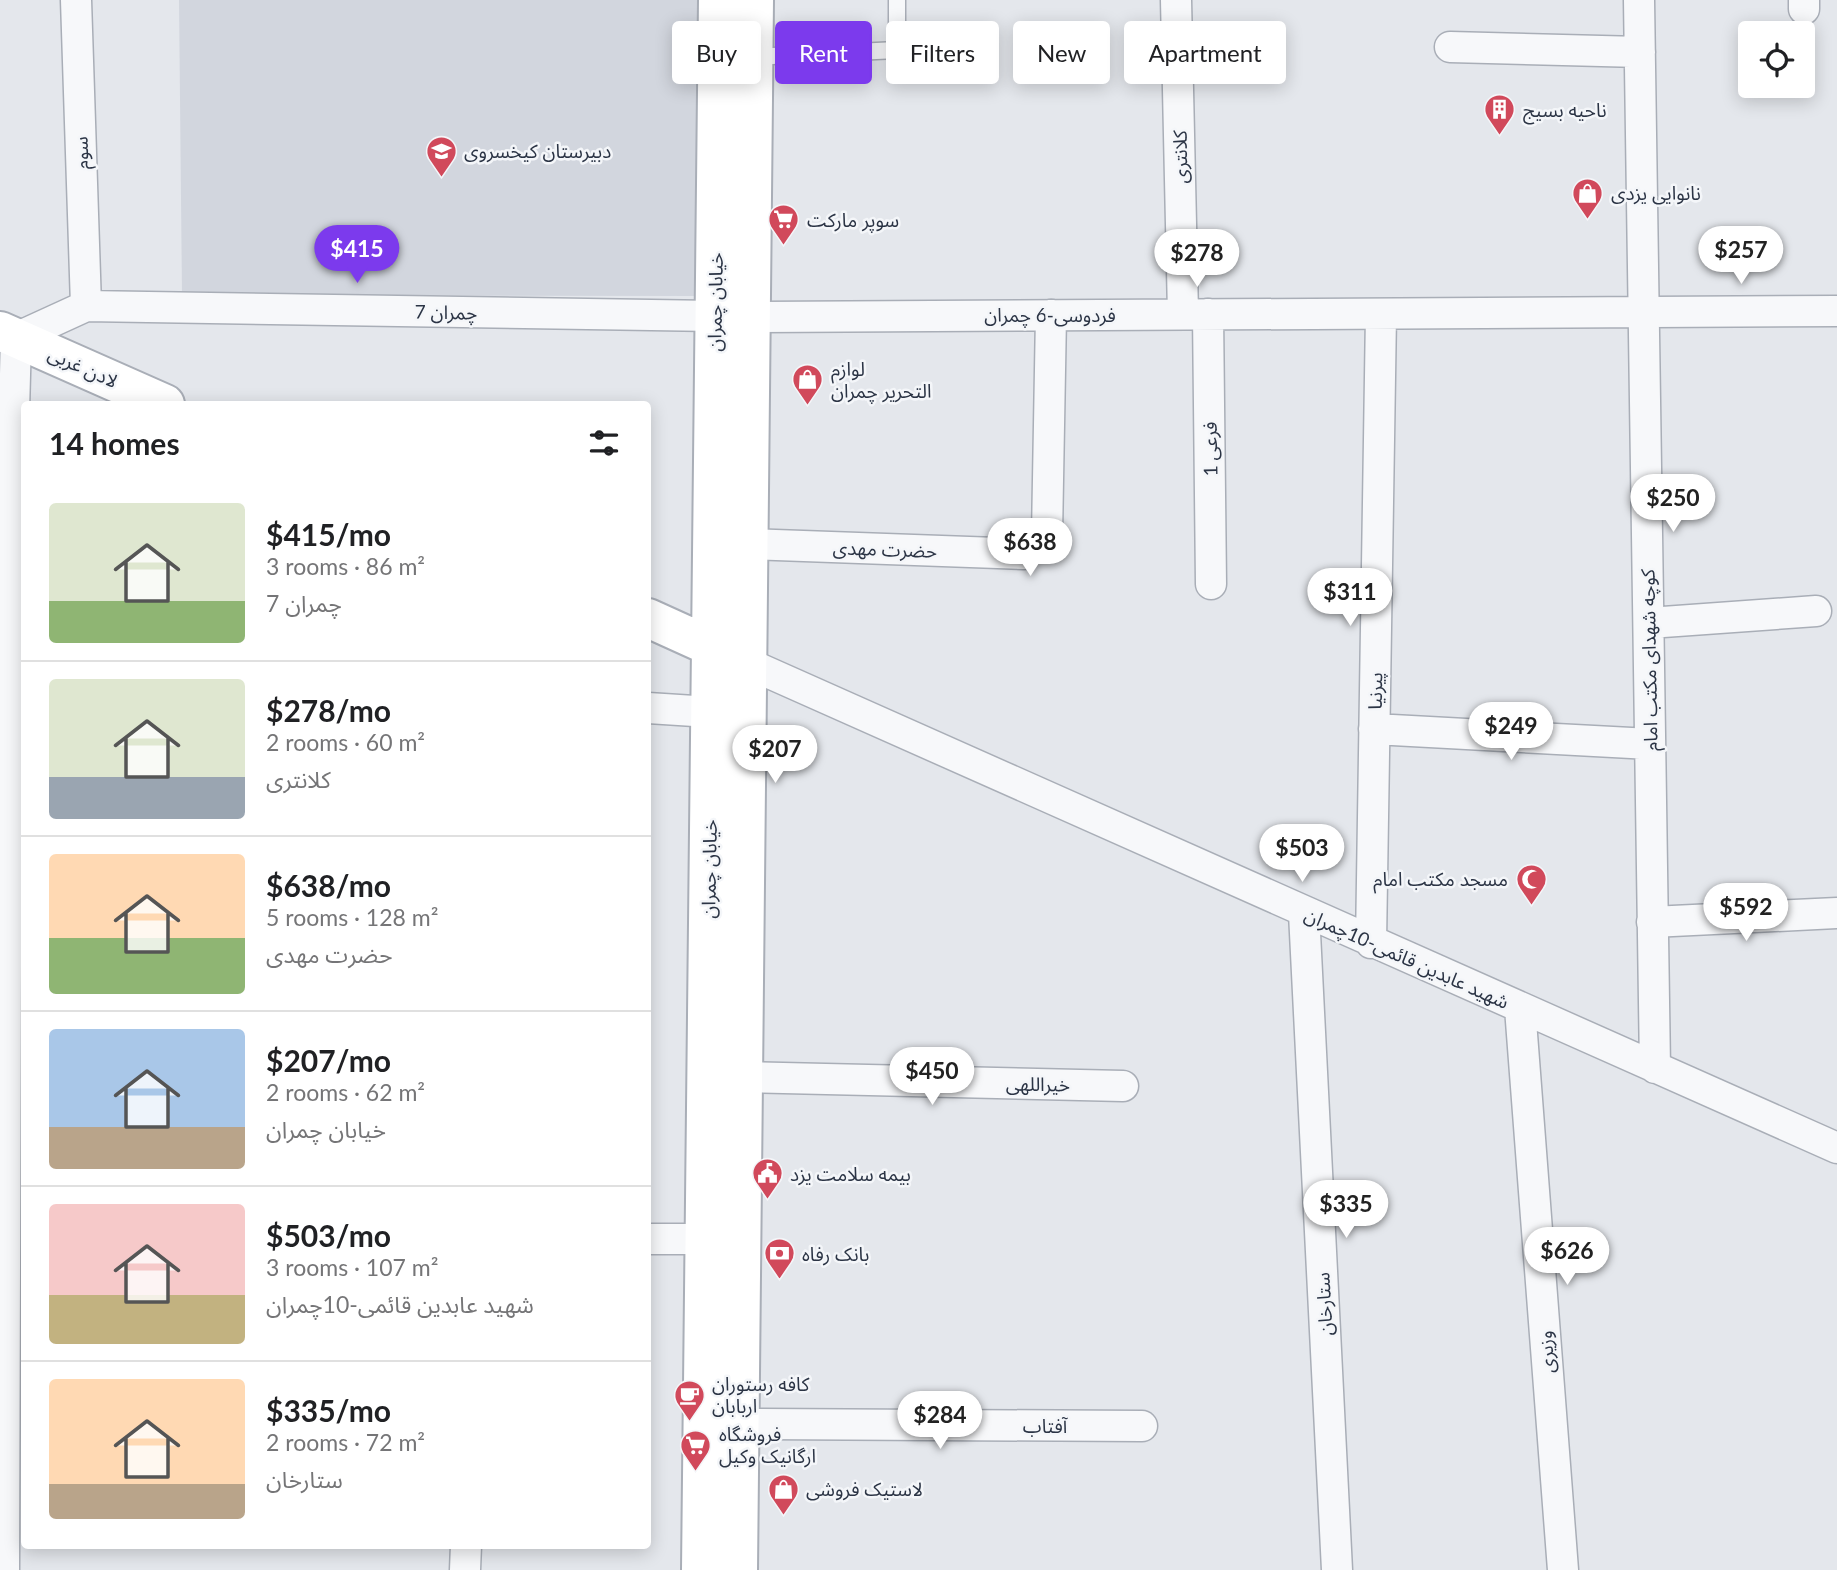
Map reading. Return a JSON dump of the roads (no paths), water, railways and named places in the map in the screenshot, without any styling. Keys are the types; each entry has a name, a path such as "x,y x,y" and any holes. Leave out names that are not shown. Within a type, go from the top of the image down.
{"main road":[{"name":"خیابان چمران","path":"718,0 733,316 748,544 738,1570"},
{"name":"خیابان چمران","path":"754,0 754,21"},
{"name":"خیابان چمران","path":"701,1570 712,647 733,316 752,84"},
{"name":"لادن غربی","path":"8,334 158,401"},
{"path":"651,619 712,647"}],"street":[{"name":"سوم","path":"76,0 86,306"},
{"name":"کلانتری","path":"1176,0 1196,314"},
{"name":"کوچه شهدای مکتب امام","path":"1639,0 1655,1068"},
{"path":"1450,47 1640,52"},
{"name":"چمران 7","path":"8,334 86,306 733,316"},
{"name":"فردوسی-6 چمران","path":"733,316 1837,311"},
{"name":"فرعی 1","path":"1196,314 1212,584"},
{"name":"پیرنیا","path":"1371,943 1381,314"},
{"name":"حضرت مهدی","path":"748,544 1024,554 1047,535 1051,315"},
{"path":"4,1570 10,1247 8,334"},
{"path":"1649,622 1816,611"},
{"name":"شهید عابدین قائمی-10چمران","path":"712,647 1371,943 1837,1148"},
{"path":"651,708 710,712"},
{"path":"1374,729 1650,744"},
{"name":"ستارخان","path":"1304,913 1338,1570"},
{"path":"1652,922 1837,914"},
{"name":"وزیری","path":"1520,1008 1563,1570"},
{"name":"خیراللهی","path":"743,1077 1123,1086"},
{"path":"651,1239 705,1239"},
{"name":"آفتاب","path":"739,1424 1142,1426"},
{"path":"465,1570 466,1549"}],"lane":[{"path":"761,57 897,50 897,0"}],"place":[{"name":"ناحیه بسیج","path":"1500,137"},
{"name":"دبیرستان کیخسروی","path":"441,178"},
{"name":"نانوایی یزدی","path":"1588,220"},
{"name":"سوپر مارکت","path":"784,247"},
{"name":"لوازم التحریر چمران","path":"808,407"},
{"name":"مسجد مکتب امام","path":"1531,906"},
{"name":"بيمه سلامت يزد","path":"767,1201"},
{"name":"بانک رفاه","path":"779,1281"},
{"name":"کافه رستوران اربابان","path":"689,1422"},
{"name":"فروشگاه ارگانیک وکیل","path":"696,1472"},
{"name":"لاستیک فروشی","path":"783,1516"}]}
